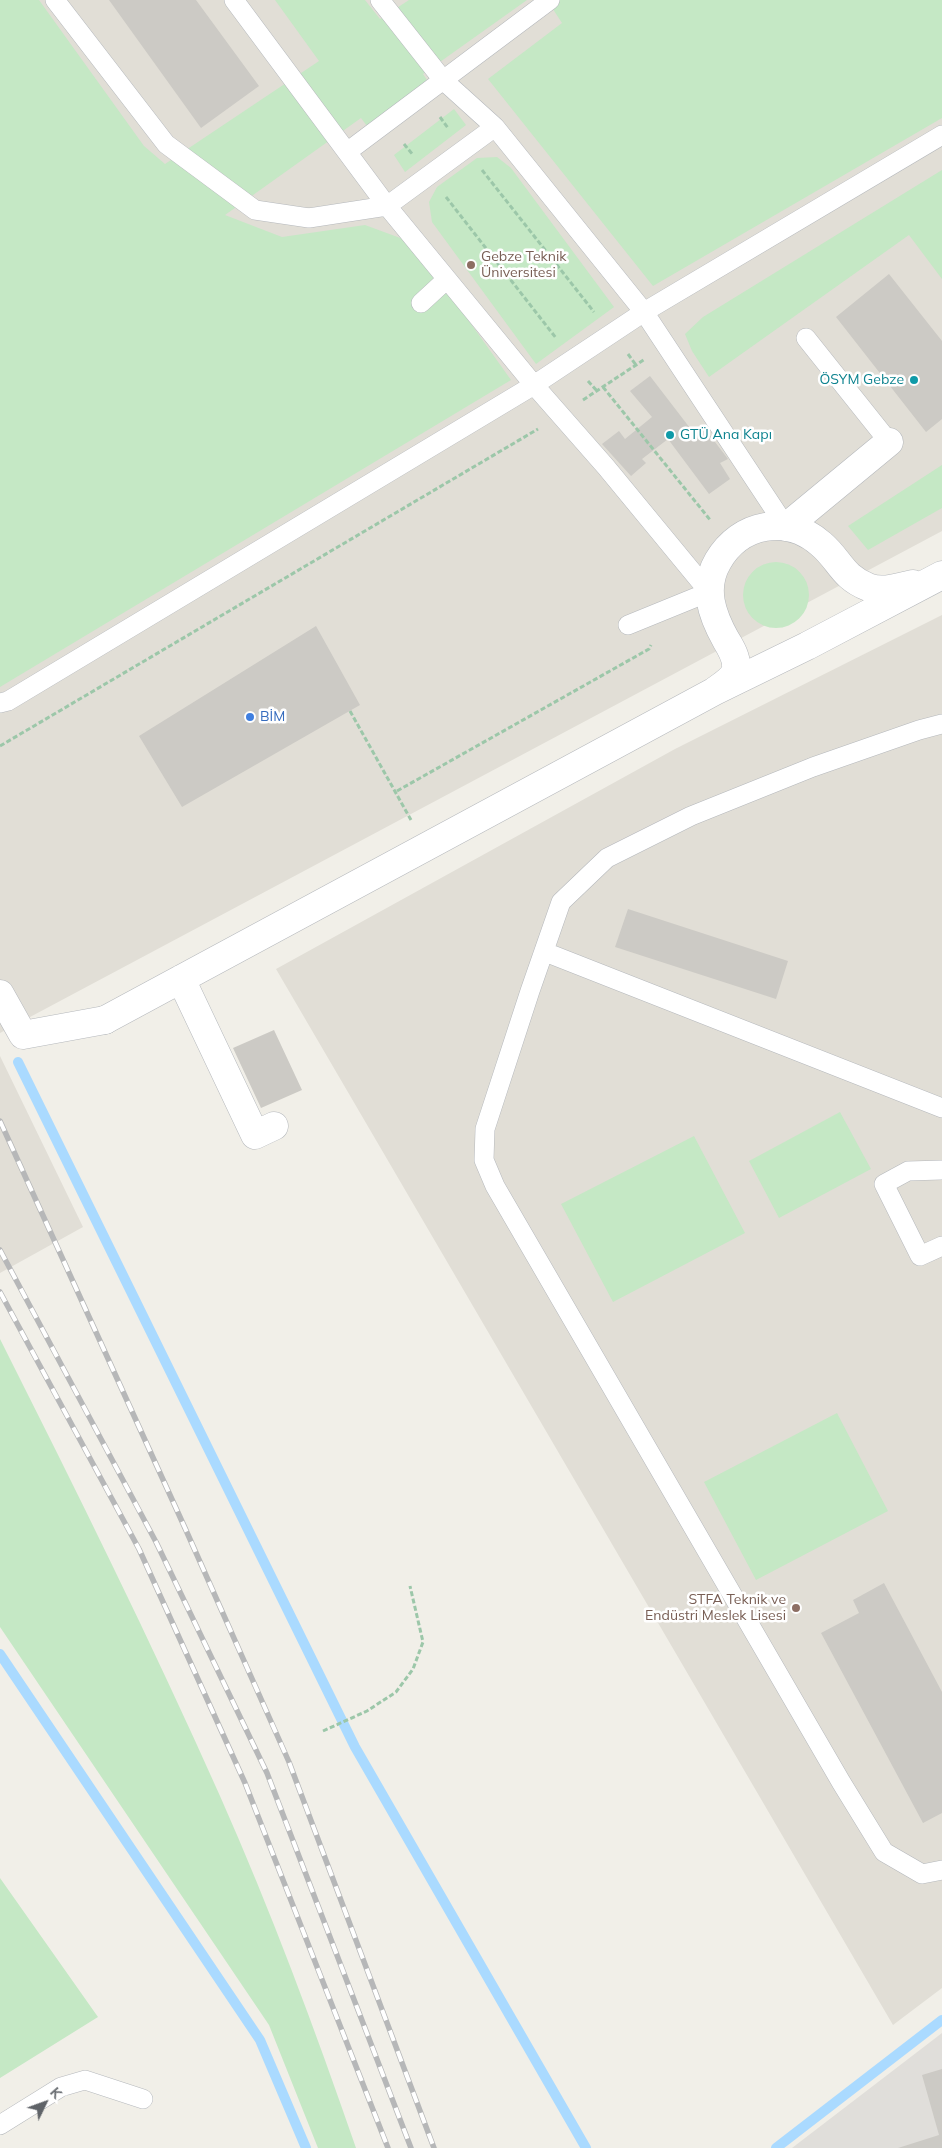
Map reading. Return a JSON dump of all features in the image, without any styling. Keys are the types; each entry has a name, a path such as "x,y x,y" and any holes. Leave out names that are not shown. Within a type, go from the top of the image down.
{"street":[{"path":"786,527 889,442"},
{"path":"715,692 731,679 736,669 734,653 712,612 709,592 713,570 725,550 742,535 763,527 786,527 806,533 822,545 850,578 870,588 888,590 919,583 942,574"},
{"path":"0,994 23,1034 106,1020 715,692 807,646 942,574"},
{"path":"181,979 255,1135 274,1126"}],"lane":[{"path":"55,0 166,144 255,210 309,218 387,206 495,127"},
{"path":"234,0 387,206 534,385 606,467 709,592 628,625"},
{"path":"380,0 442,80 495,127 644,312 786,527"},
{"path":"347,152 550,0"},
{"path":"0,703 8,701 534,385 644,312 942,135"},
{"path":"421,303 447,279"},
{"path":"806,338 889,442"},
{"path":"942,724 919,730 813,767 691,816 607,858 561,902 485,1129 484,1160 496,1186 841,1782 884,1852 922,1874 942,1870"},
{"path":"545,952 942,1108"},
{"path":"942,1170 908,1171 884,1184 920,1256 942,1246"},
{"path":"0,2124 61,2087 85,2080 143,2099"}],"path":[{"path":"422,95 636,365"},
{"path":"386,122 597,391"},
{"path":"0,746 561,415 666,345"},
{"path":"603,388 730,545"},
{"path":"397,791 649,649 677,605"},
{"path":"350,710 397,791 425,847"},
{"path":"323,1731 367,1711 396,1692 413,1670 423,1642 410,1586"}],"shaded area":[{"name":"Gebze Teknik Üniversitesi","path":"0,0 942,0 942,531 0,1033"},
{"name":"STFA Teknik ve Endüstri Meslek Lisesi","path":"942,615 942,1988 893,2025 276,969 675,749"},
{"path":"0,1056 83,1227 0,1273"},
{"path":"942,2033 942,2148 792,2148"}],"green space":[{"path":"0,0 39,0 144,146 165,164 319,61 275,0 365,0 380,19 409,0 527,0 423,74 427,80 367,126 361,118 225,215 282,237 365,225 403,239 454,300 511,380 0,687"},
{"path":"547,0 942,0 942,118 653,286 488,79 562,23"},
{"path":"454,109 466,125 405,172 394,155"},
{"path":"497,157 511,168 614,307 536,364 432,222 429,202 437,187 477,158"},
{"path":"942,170 942,279 909,235 709,377 692,351 685,334 703,317"},
{"path":"942,465 942,508 868,550 848,526"},
{"path":"776,562 789,564 799,572 807,582 809,595 807,608 799,618 789,626 776,628 763,626 753,618 745,608 743,595 745,582 753,572 763,564"},
{"path":"840,1112 871,1169 779,1218 749,1161"},
{"path":"694,1136 745,1233 613,1302 561,1204"},
{"path":"0,1339 113,1566 220,1796 292,1970 356,2148 318,2148 269,2025 0,1627"},
{"path":"837,1413 888,1511 756,1580 704,1482"},
{"path":"0,1878 98,2017 0,2078"}],"building":[{"path":"109,0 196,0 259,86 201,128"},
{"name":"ÖSYM Gebze","path":"889,274 942,341 942,419 926,432 836,317"},
{"name":"GTÜ Ana Kapı","path":"650,376 693,432 702,425 728,459 720,463 730,479 709,494 668,439 642,459 646,463 631,476 602,444 619,431 625,439 652,417 630,391"},
{"path":"316,626 360,705 182,807 139,736"},
{"path":"628,909 788,961 776,999 615,947"},
{"path":"274,1030 302,1090 261,1108 233,1048"},
{"path":"884,1583 942,1692 942,1813 923,1823 821,1633 859,1613 853,1600"},
{"path":"942,2069 942,2148 898,2148 939,2135 922,2075"}],"waterway":[{"path":"18,1062 355,1747 586,2148"},
{"path":"0,1654 260,2040 306,2148"},
{"path":"776,2148 942,2020"}],"railway":[{"path":"0,1121 289,1762 434,2148"},
{"path":"0,1250 156,1542 267,1773 411,2148"},
{"path":"0,1292 139,1549 245,1783 388,2148"}],"place":[{"name":"Gebze Teknik Üniversitesi","path":"471,265"},
{"name":"ÖSYM Gebze","path":"914,380"},
{"name":"GTÜ Ana Kapı","path":"670,435"},
{"name":"BİM","path":"250,717"},
{"name":"STFA Teknik ve Endüstri Meslek Lisesi","path":"796,1608"}]}
